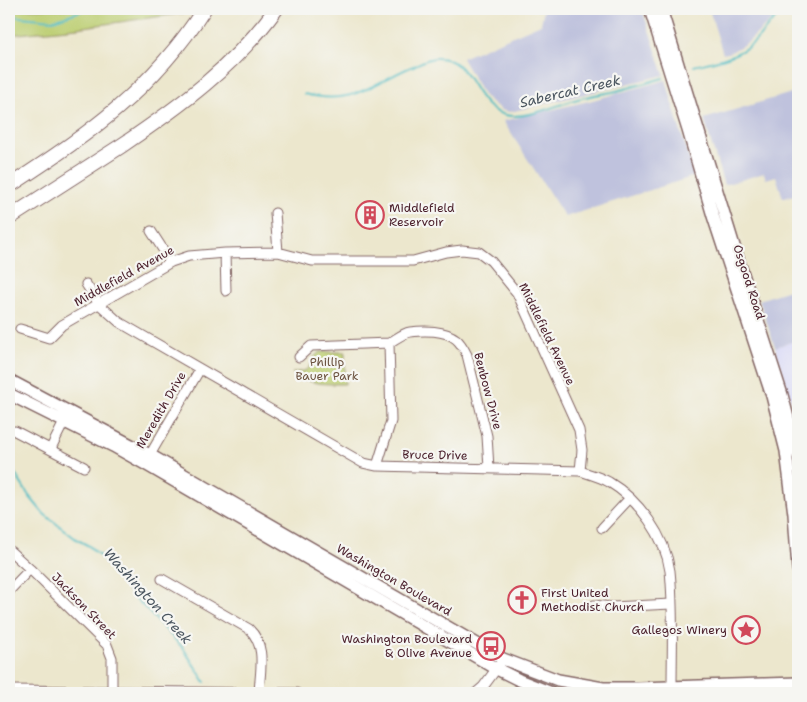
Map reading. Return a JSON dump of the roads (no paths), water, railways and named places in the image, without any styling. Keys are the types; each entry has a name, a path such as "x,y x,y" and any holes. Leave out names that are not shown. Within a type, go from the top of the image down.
{"highway":[{"path":"9,186 80,139 119,108 176,48 204,9"},
{"path":"9,218 191,98 232,62 265,25 276,9"},
{"path":"9,226 75,176"}],"main road":[{"name":"Osgood Road","path":"650,9 676,75 782,395 798,456"},
{"name":"Osgood Road","path":"661,9 676,75"},
{"name":"Osgood Road","path":"692,124 713,216 772,396 786,451 794,514 798,569"},
{"name":"Washington Boulevard","path":"9,380 500,664 519,680 549,693"},
{"name":"Washington Boulevard","path":"9,394 64,422 148,460"},
{"name":"Washington Boulevard","path":"500,664 571,684 620,688 798,683"}],"street":[{"path":"275,212 278,252"},
{"path":"151,231 171,262"},
{"name":"Middlefield Avenue","path":"20,328 49,338 62,325 171,262 189,256 278,252 312,261 413,261 446,252 462,250 479,252 491,261 517,293 578,430 582,450 580,471"},
{"path":"225,253 226,291"},
{"name":"Bruce Drive","path":"86,284 98,304 119,322 363,462 377,466 580,471 608,481 630,498 650,522 664,548 670,571 672,687"},
{"name":"Benbow Drive","path":"389,343 409,332 435,332 449,334 462,346 467,355 487,436 489,468"},
{"path":"299,357 306,348 311,346 389,343 391,421 377,466"},
{"name":"Meredith Drive","path":"148,460 200,369"},
{"path":"51,448 64,422"},
{"path":"14,431 51,448 84,467"},
{"path":"602,528 630,498"},
{"name":"Jackson Street","path":"9,550 106,645 112,658 112,692"},
{"path":"9,591 30,569"},
{"path":"162,579 249,629 256,636 261,649 259,693"},
{"path":"594,605 612,607 671,604"},
{"path":"476,693 483,687 500,664"},
{"path":"9,690 297,693"}],"waterway":[{"name":"Sabercat Creek","path":"9,16 53,20 88,9"},
{"name":"Sabercat Creek","path":"694,66 725,58 747,48 778,16 791,9"},
{"name":"Sabercat Creek","path":"304,94 336,97 360,92 423,61 435,58 448,60 457,65 465,73 485,102 494,110 505,115 514,116 534,113 573,100 663,78"},
{"name":"Washington Creek","path":"9,464 29,496 44,514 76,539 89,546 101,557 131,593 183,648 205,682"}],"place":[{"name":"Middlefield Reservoir","path":"370,215"},
{"name":"First United Methodist Church","path":"522,600"},
{"name":"Gallegos Winery","path":"746,630"},
{"name":"Washington Boulevard & Olive Avenue","path":"491,646"}],"park label":[{"name":"Phillip Bauer Park","path":"327,369"}]}
